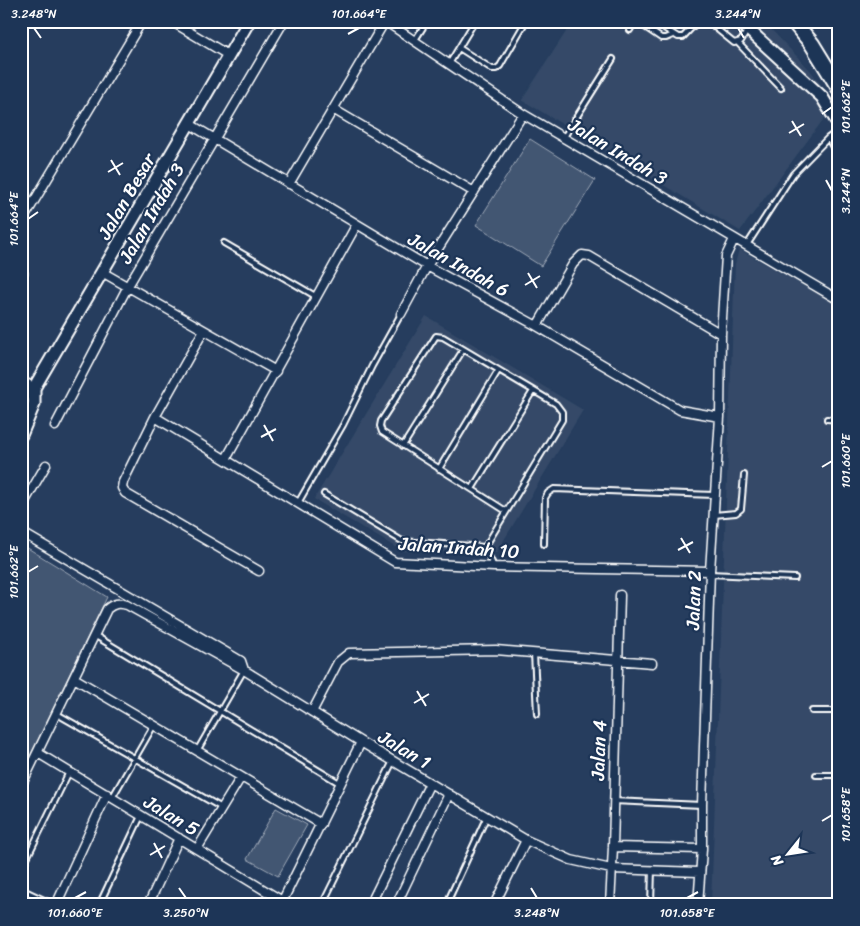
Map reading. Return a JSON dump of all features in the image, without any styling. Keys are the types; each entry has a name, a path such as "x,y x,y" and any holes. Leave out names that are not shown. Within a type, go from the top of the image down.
{"highway":[{"path":"793,21 812,44 839,88"}],"street":[{"path":"21,223 142,21"},
{"path":"171,21 228,55"},
{"name":"Jalan Besar","path":"34,388 249,21"},
{"name":"Jalan Indah 3","path":"55,426 128,286 213,138 284,21"},
{"path":"289,184 385,21"},
{"name":"Jalan Indah 3","path":"385,21 395,24 449,64 523,114 839,300"},
{"path":"744,25 822,97 839,125"},
{"path":"333,109 474,192"},
{"path":"401,314 427,266 523,114"},
{"name":"Jalan Indah 6","path":"188,123 427,266 537,326 680,410 720,417"},
{"path":"226,459 357,224"},
{"name":"Jalan 2","path":"698,905 702,849 710,572 720,417 721,334 726,256 734,239"},
{"path":"537,326 573,264 582,255 588,256 721,334"},
{"path":"102,272 276,371"},
{"path":"204,330 155,417 123,482 122,488 125,493 259,571"},
{"path":"21,380 34,388"},
{"path":"21,398 34,388"},
{"path":"21,435 34,404 34,388"},
{"name":"Jalan Indah 10","path":"155,417 395,562 494,567 710,572"},
{"path":"21,508 46,465"},
{"path":"21,532 240,661 244,670"},
{"name":"Jalan 4","path":"610,905 620,595"},
{"name":"Jalan 1","path":"94,636 107,609 118,603 127,606 244,670 526,840 571,860 611,869 699,872"},
{"path":"21,786 94,636"},
{"path":"312,712 338,662 349,653 496,650 652,663"},
{"path":"74,678 320,824"},
{"path":"284,904 320,824 361,742"},
{"name":"Jalan 5","path":"38,753 284,904"},
{"path":"197,849 241,777"},
{"path":"370,905 430,783"},
{"path":"396,905 449,794"},
{"path":"56,905 109,796"},
{"path":"148,905 179,838"},
{"path":"494,905 526,840"},
{"path":"613,847 702,849"}],"lane":[{"path":"415,40 427,21"},
{"path":"449,64 475,21"},
{"path":"459,48 492,69 496,69 500,66 526,21"},
{"path":"630,30 636,21 661,38 673,35"},
{"path":"653,21 678,37 683,37 698,21"},
{"path":"708,21 734,43 738,43 781,88"},
{"path":"738,43 744,25"},
{"path":"564,137 613,59"},
{"path":"746,246 792,174 828,138 839,130"},
{"path":"828,138 839,158"},
{"path":"224,243 317,297"},
{"path":"298,503 344,425 372,366 401,314"},
{"path":"485,547 562,420 562,412 556,404 443,337 436,336 381,421 382,432 506,511"},
{"path":"403,446 463,350"},
{"path":"440,469 498,370"},
{"path":"472,490 533,392"},
{"path":"827,419 839,420"},
{"path":"714,515 736,513 741,509 744,476"},
{"path":"544,544 544,498 554,489 714,495"},
{"path":"324,494 402,541 485,547"},
{"path":"485,547 494,567"},
{"path":"710,572 795,578"},
{"path":"94,636 340,784"},
{"path":"534,653 537,714"},
{"path":"198,751 244,670"},
{"path":"812,711 839,711"},
{"path":"57,714 222,808"},
{"path":"109,796 135,758 154,725"},
{"path":"322,905 393,761"},
{"path":"21,870 68,772"},
{"path":"816,774 839,775"},
{"path":"613,801 702,805"},
{"path":"99,905 141,816"},
{"path":"446,905 487,816"},
{"path":"651,905 652,869"},
{"path":"21,890 56,905"},
{"path":"828,905 839,901"}],"shaded area":[{"path":"573,21 763,21 810,70 835,104 740,231 522,100"},
{"path":"530,139 595,180 541,266 476,225"},
{"path":"739,249 839,306 839,905 711,905 735,264"},
{"path":"426,316 583,410 496,553 402,551 314,499"},
{"path":"21,544 107,597 21,775"},
{"path":"276,808 307,825 278,876 247,859"}],"waterway":[{"path":"826,21 828,25"}]}
